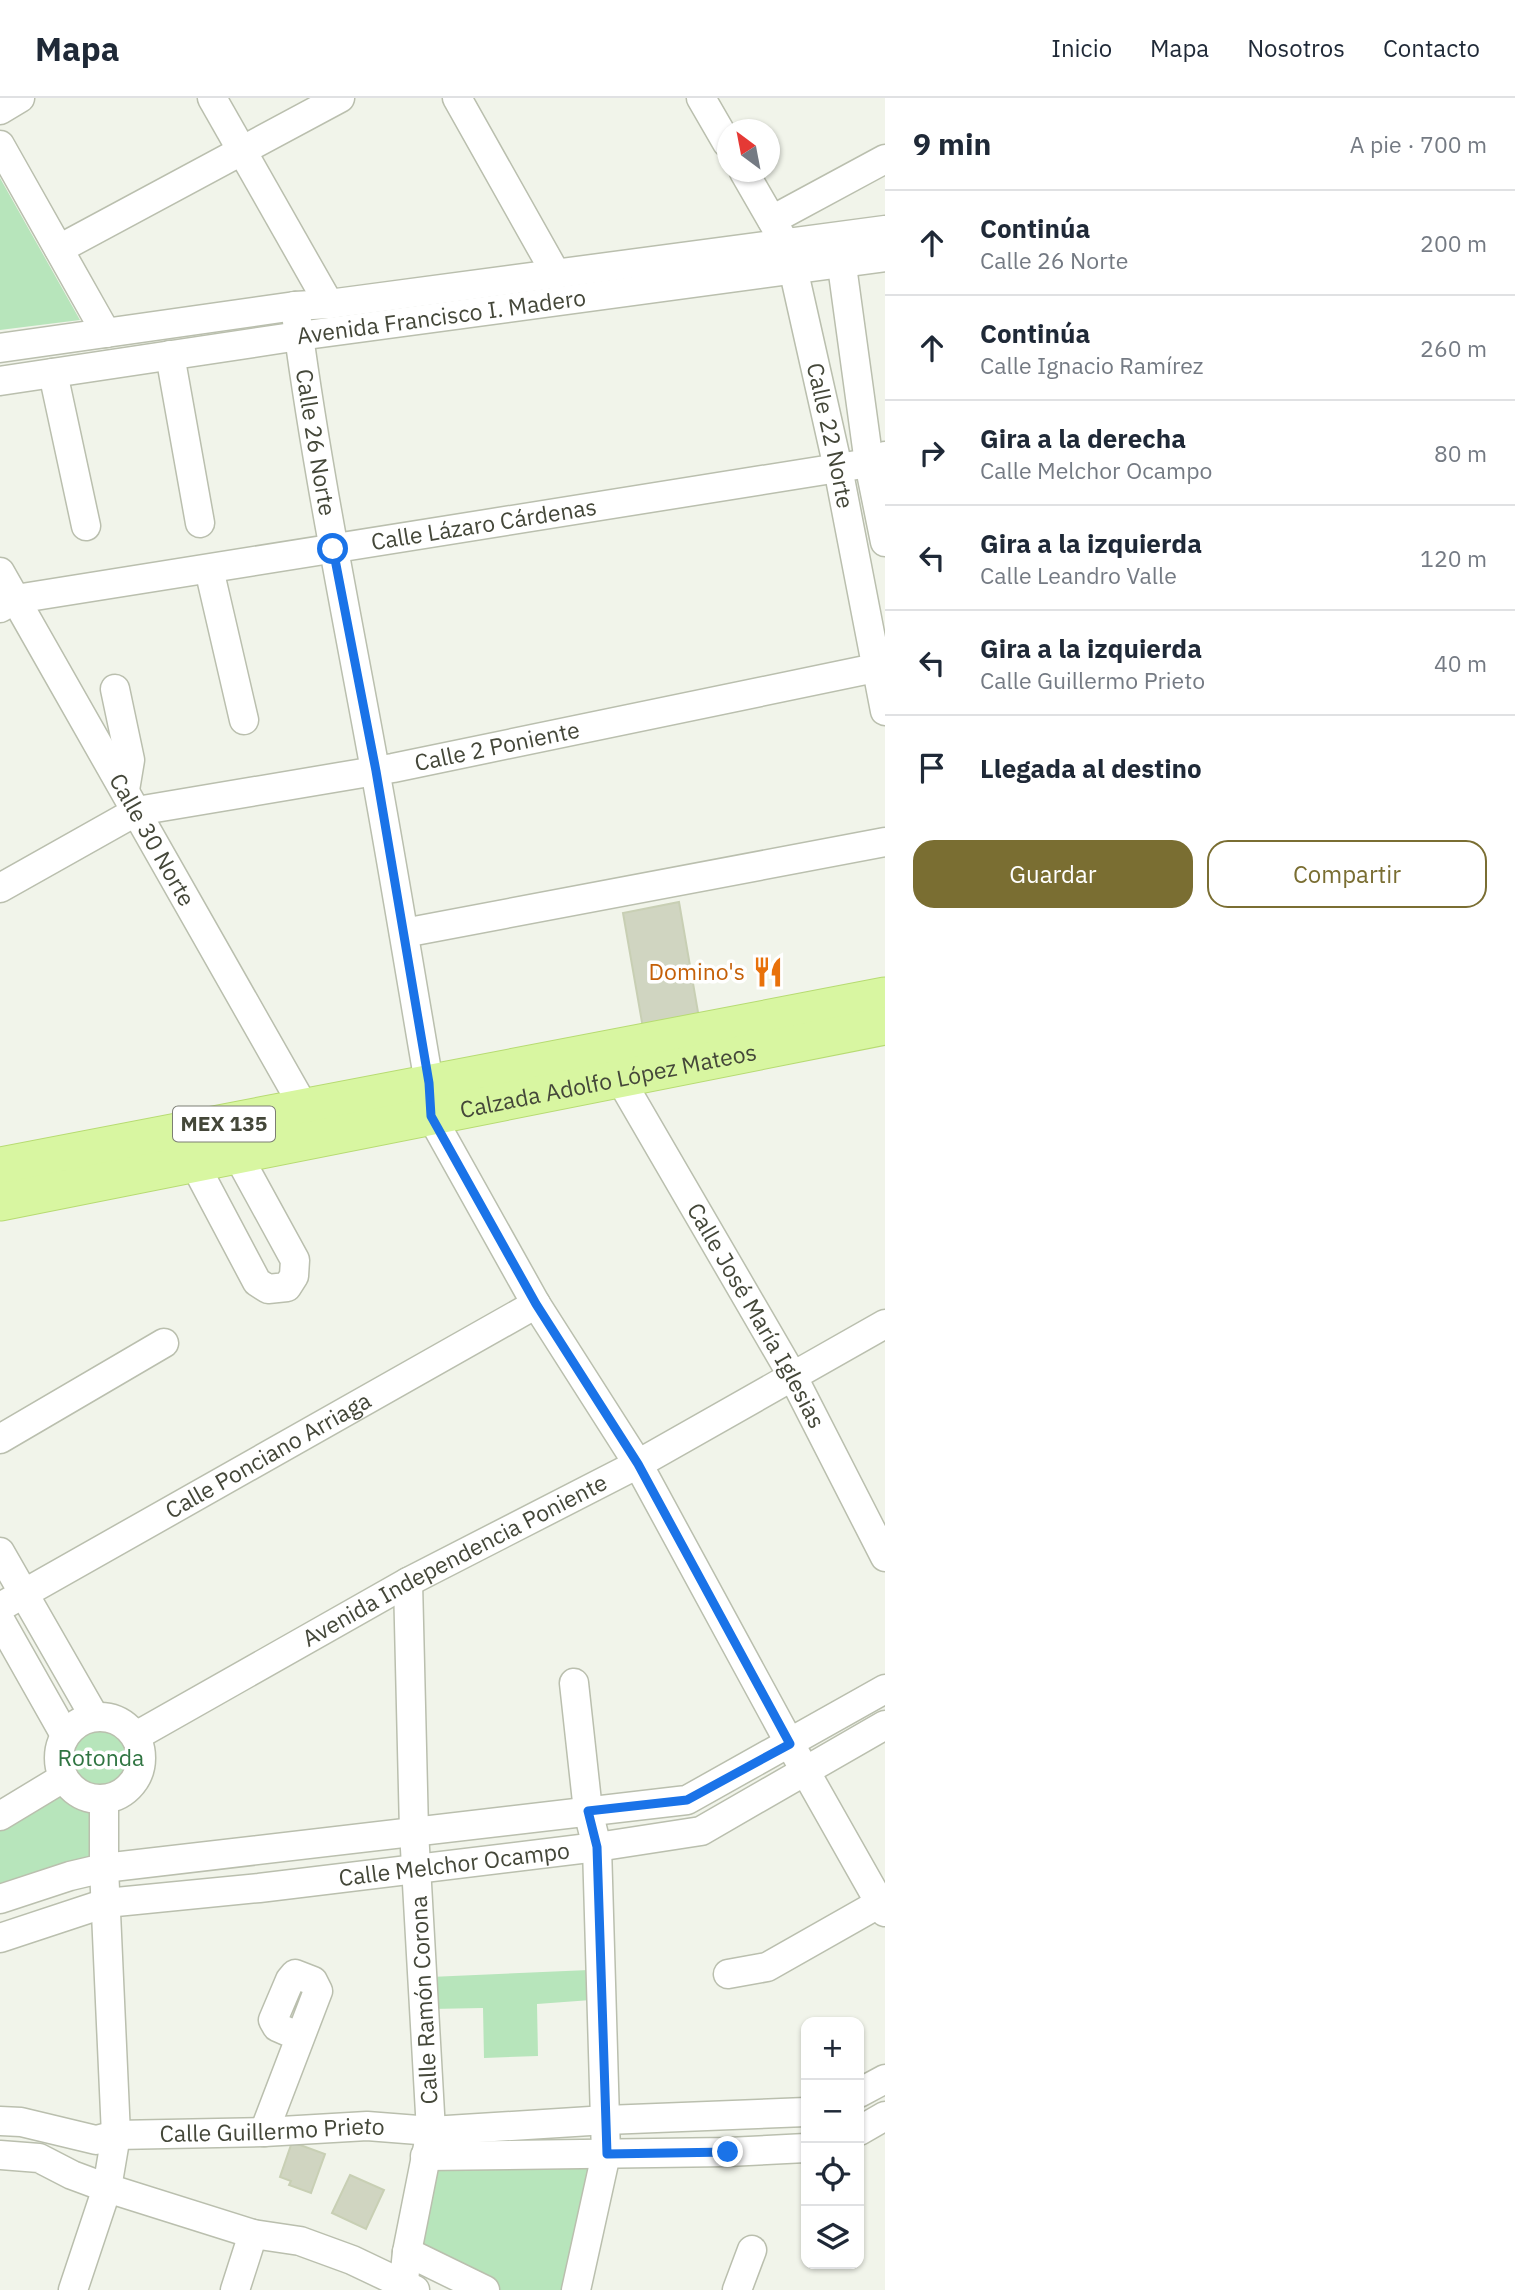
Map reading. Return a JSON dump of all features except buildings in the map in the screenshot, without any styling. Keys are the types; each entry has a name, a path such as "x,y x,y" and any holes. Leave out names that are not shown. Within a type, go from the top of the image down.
{"main road":[{"name":"Calzada Adolfo López Mateos","path":"0,1202 237,1154 441,1107 885,996"},
{"name":"Calzada Adolfo López Mateos","path":"0,1166 304,1109 441,1107 620,1079 885,1026"}],"street":[{"path":"0,110 20,98"},
{"name":"Calle 26 Norte","path":"212,98 241,151 310,305 304,335 413,931 441,1107 536,1304 638,1464 882,1908"},
{"path":"59,249 340,98"},
{"path":"457,98 556,274"},
{"path":"701,98 717,126"},
{"path":"0,145 106,333"},
{"path":"783,244 885,159"},
{"name":"Calle 22 Norte","path":"749,182 783,244 838,468 881,668 885,711"},
{"name":"Avenida Francisco I. Madero","path":"839,250 885,230"},
{"name":"Avenida Francisco I. Madero","path":"0,381 304,335 783,244"},
{"name":"Avenida Francisco I. Madero","path":"0,348 783,244 885,257"},
{"name":"Calle 22 Norte","path":"839,250 877,459 885,542"},
{"path":"170,355 200,523"},
{"path":"53,373 86,526"},
{"name":"Calle Lázaro Cárdenas","path":"8,604 838,468 877,459"},
{"path":"209,569 244,720"},
{"name":"Calle 30 Norte","path":"0,572 8,604 131,801 304,1109"},
{"name":"Calle 2 Poniente","path":"2,884 131,801 384,770 881,668"},
{"path":"115,689 130,760 131,801"},
{"path":"413,931 885,842"},
{"name":"Calle José María Iglesias","path":"620,1079 792,1375 885,1557"},
{"path":"194,1163 257,1282 268,1289 287,1287 294,1276 295,1260 237,1154"},
{"name":"Calle Ponciano Arriaga","path":"12,1600 536,1304"},
{"name":"Avenida Independencia Poniente","path":"136,1736 408,1582 638,1464 885,1324"},
{"path":"0,1439 164,1343"},
{"path":"0,1552 12,1600 94,1716"},
{"name":"Calle Ramón Corona","path":"408,1582 414,1831 428,2144 407,2252 408,2288"},
{"path":"0,1620 65,1735"},
{"path":"574,1683 588,1811 597,1847 607,2154 576,2290"},
{"name":"Calle Melchor Ocampo","path":"0,1899 104,1868 687,1800 885,1689"},
{"path":"94,1716 118,1720 136,1736 143,1756 138,1776 124,1793 104,1800 81,1795 63,1778 58,1757 65,1735 78,1722 94,1716"},
{"name":"Calle Melchor Ocampo","path":"0,1938 106,1903 259,1888 597,1847 701,1831 885,1725"},
{"path":"0,1816 63,1778"},
{"path":"73,2290 107,2188 116,2135 104,1868 104,1800"},
{"path":"728,1974 768,1967 882,1908"},
{"path":"264,2132 300,2037"},
{"path":"864,2090 885,2079"},
{"name":"Calle Guillermo Prieto","path":"428,2144 606,2120 801,2112"},
{"path":"864,2128 885,2116"},
{"name":"Calle Guillermo Prieto","path":"0,2121 21,2122 96,2140 116,2135 264,2132 367,2126 428,2144 607,2154 801,2148"},
{"path":"0,2155 39,2158 72,2175 107,2188 253,2234 300,2241 408,2288"},
{"path":"235,2290 253,2234"},
{"path":"737,2290 752,2250"},
{"path":"407,2252 485,2290"}],"green space":[{"path":"0,178 80,320 0,330"},
{"name":"Rotonda","path":"93,1719 119,1723 135,1743 139,1756 136,1771 121,1790 98,1797 86,1794 67,1779 62,1753 68,1735"},
{"path":"62,1781 83,1799 102,1804 103,1868 0,1898 0,1818"},
{"path":"589,1970 591,2000 537,2004 538,2056 484,2058 483,2008 431,2009 430,1977"},
{"path":"606,2154 576,2290 485,2290 407,2252 425,2156"}],"place":[{"name":"Domino's","path":"768,972"}],"route":[{"path":"333,549 376,771 429,1083 431,1116 536,1304 638,1464 790,1744 687,1800 588,1811 597,1847 607,2154 728,2152"}]}
